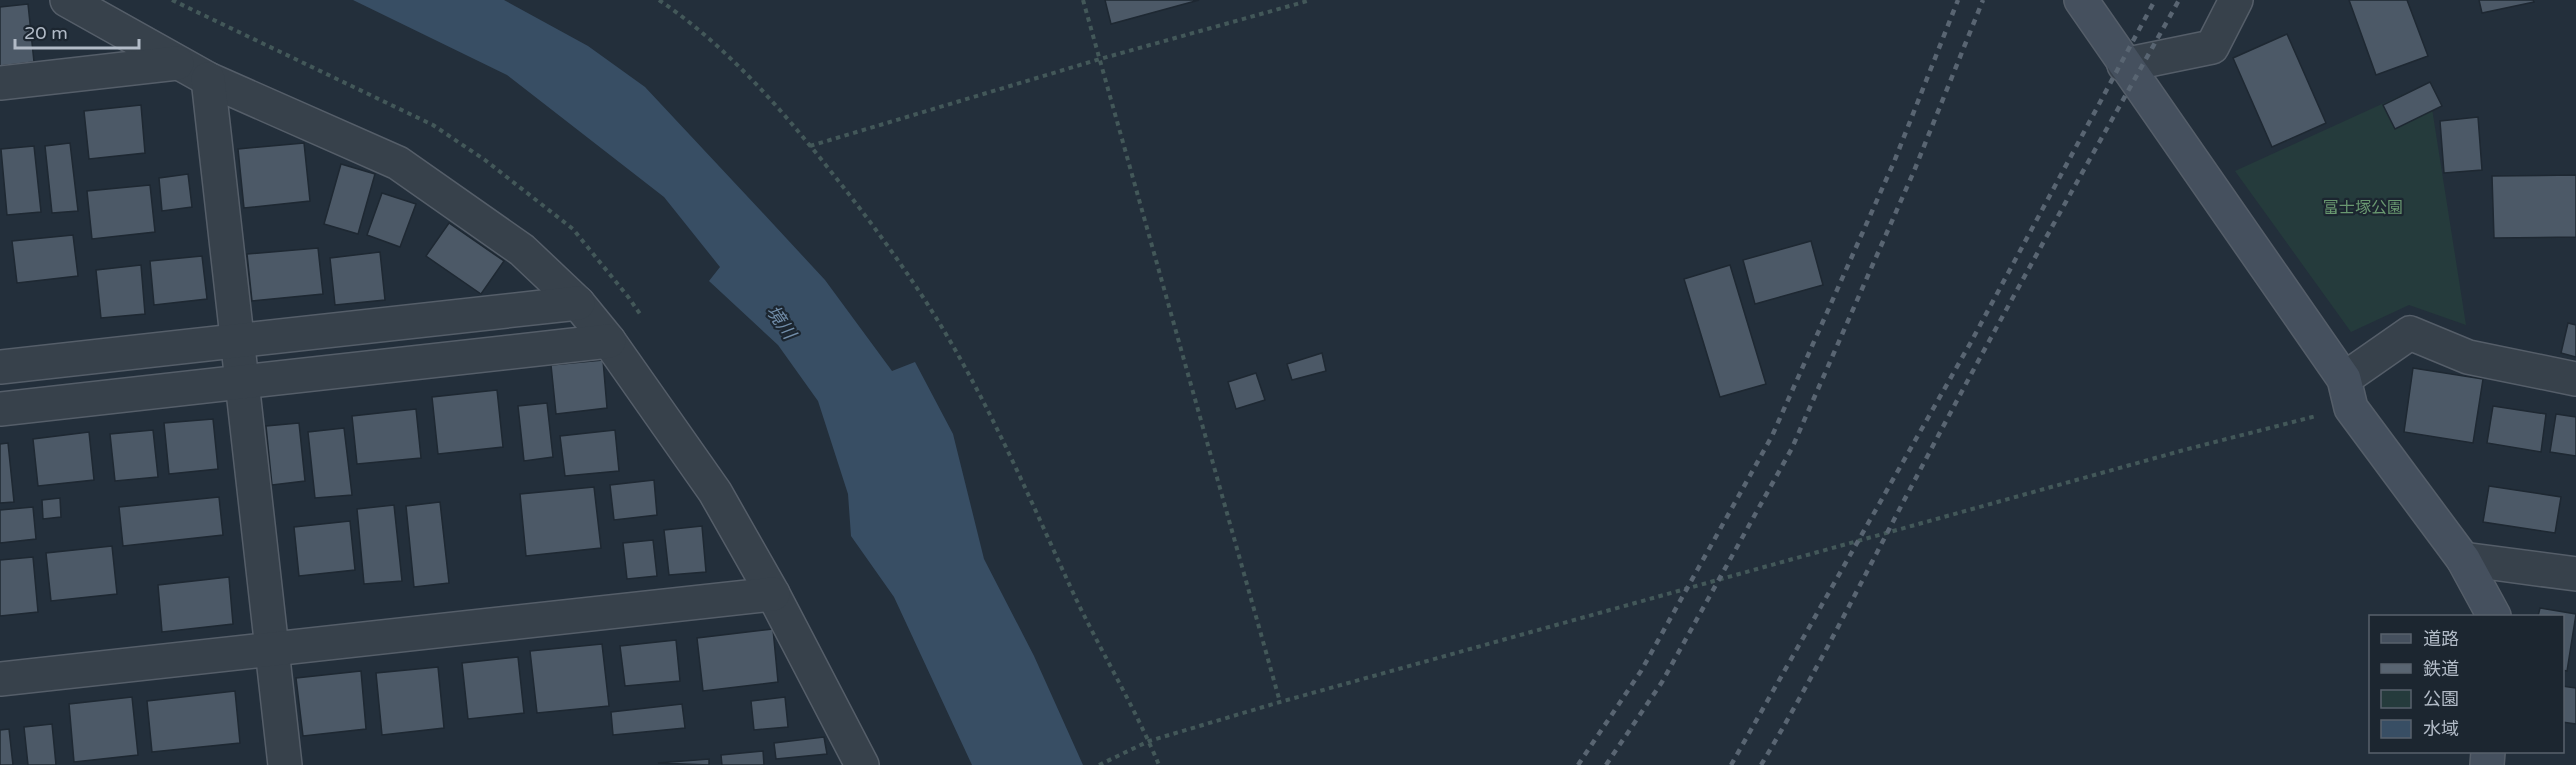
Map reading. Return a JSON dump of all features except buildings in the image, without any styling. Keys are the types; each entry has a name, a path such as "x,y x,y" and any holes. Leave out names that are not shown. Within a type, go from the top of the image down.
{"street":[{"path":"67,0 208,79 398,163 522,250 578,303 609,341 715,492 773,594 862,765"},
{"path":"2081,0 2348,394 2463,559 2493,615"},
{"path":"2124,65 2212,47 2236,0"},
{"path":"0,83 177,63"},
{"path":"208,79 285,765"},
{"path":"0,367 578,303"},
{"path":"2348,394 2410,333 2468,357 2576,379"},
{"path":"0,409 609,341"},
{"path":"2463,559 2576,574"},
{"path":"0,679 773,594"}],"path":[{"path":"659,0 722,50 772,99 868,217 936,318 987,409 1159,765"},
{"path":"1083,0 1280,702"},
{"path":"810,146 1100,59 1311,0"},
{"path":"1099,765 1149,741 1280,702 2184,450 2348,394"}],"green space":[{"name":"富士塚公園","path":"2428,83 2466,325 2409,305 2351,332 2235,171"}],"water":[{"name":"境川","path":"353,0 504,0 588,46 645,87 761,211 825,280 892,371 915,362 953,434 984,559 1034,656 1083,765 972,765 894,597 851,536 848,494 818,401 778,345 709,281 720,267 664,197 507,75"}],"railway":[{"path":"1578,765 1641,671 1772,436 1894,162 1958,0"},
{"path":"1606,765 1662,682 1792,448 1914,171 1983,0"},
{"path":"1731,765 1971,342 2155,0"},
{"path":"1761,765 1825,651 1989,342 2179,0"}]}
